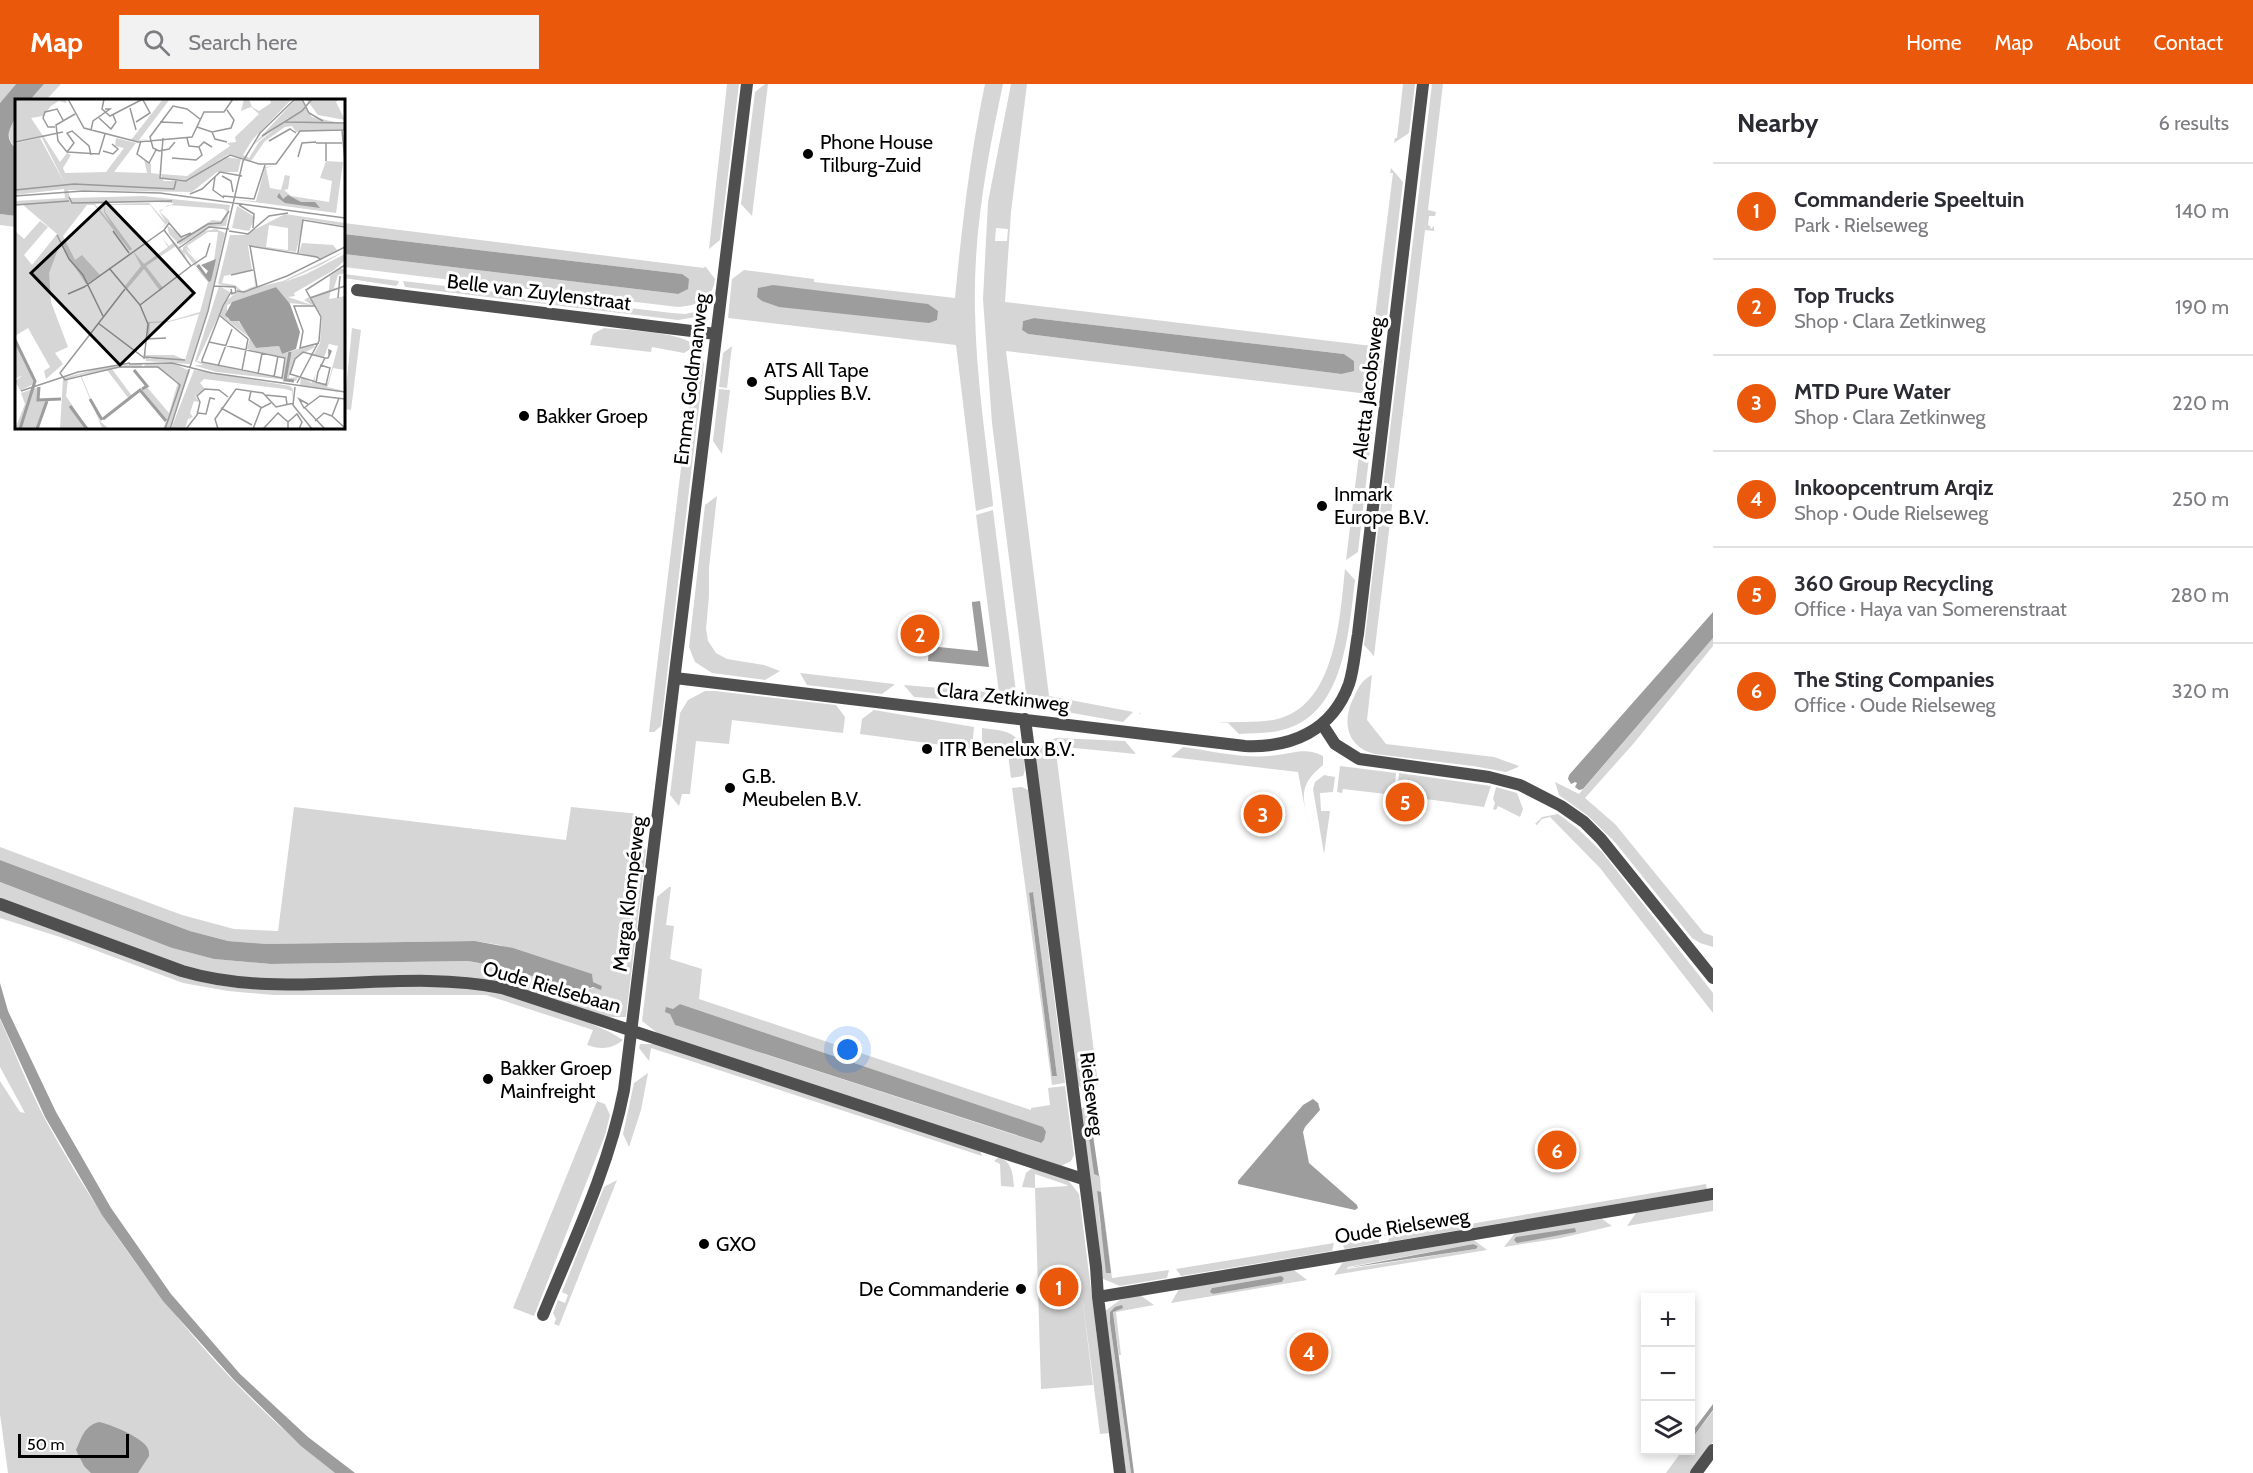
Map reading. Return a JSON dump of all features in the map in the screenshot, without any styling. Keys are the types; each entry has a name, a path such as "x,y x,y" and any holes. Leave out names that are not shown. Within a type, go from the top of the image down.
{"street":[{"name":"Emma Goldmanweg","path":"675,678 747,84"},
{"name":"Aletta Jacobsweg","path":"1322,724 1345,695 1350,682 1358,634 1423,84"},
{"name":"Belle van Zuylenstraat","path":"357,290 716,334"},
{"name":"Clara Zetkinweg","path":"675,678 1245,746 1267,747 1291,742 1305,736 1322,724"},
{"name":"Marga Klompéweg","path":"543,1315 602,1167 619,1117 633,1031 675,678"},
{"name":"Rielseweg","path":"1025,719 1096,1267 1120,1473"},
{"path":"1322,724 1335,744 1359,759 1489,777 1520,785 1561,806 1584,822 1601,838 1712,976"},
{"name":"Oude Rielsebaan","path":"0,904 212,980 246,984 465,982 502,988 1083,1179"},
{"name":"Oude Rielseweg","path":"1098,1297 1713,1194"},
{"path":"1696,1473 1713,1450"},
{"path":"1706,1473 1713,1464"}],"shaded area":[{"path":"0,84 16,84 0,103"},
{"path":"16,84 44,84 31,99 15,99 15,118 9,136 15,148 15,216 0,214 0,103"},
{"path":"44,84 61,84 47,99 31,99"},
{"path":"727,84 739,84 720,240 709,249"},
{"path":"768,84 752,216 741,204 755,92"},
{"path":"985,84 1003,84 982,197 975,282 977,360 993,506 976,511 956,345 728,318 732,279 744,270 814,279 814,282 955,298 967,191"},
{"path":"1011,84 1027,84 1011,212 1005,302 1372,346 1382,358 1377,395 1006,351 1049,696 1144,714 1133,712 1123,722 1033,706 1027,701 992,423 983,299 988,202","holes":["996,228 1008,229 1007,241 995,241","1034,318 1344,354 1354,361 1341,374 1028,334 1022,330 1023,321"]},
{"path":"1403,84 1415,84 1409,133 1394,143 1397,138"},
{"path":"1432,84 1443,84 1428,210 1436,212 1435,216 1429,216 1428,225 1431,229 1434,226 1434,231 1425,230 1374,656 1364,645"},
{"path":"15,117 15,147 9,136 11,123"},
{"path":"1391,168 1403,182 1386,325 1375,334 1373,333 1393,173 1390,173"},
{"path":"0,214 15,216 15,227 0,225"},
{"path":"345,223 704,268 705,266 715,279 714,286 707,297 697,303 678,307 345,267 345,254 678,294 682,274 345,234"},
{"path":"345,234 682,274 689,279 688,289 678,294 345,254"},
{"path":"345,274 399,281 396,286 345,278"},
{"path":"403,281 672,313 685,314 705,310 696,317 678,320 405,287"},
{"path":"773,285 928,304 938,311 937,320 929,323 779,307 757,297 758,288"},
{"path":"1034,318 1344,354 1354,361 1354,371 1341,374 1028,334 1022,330 1023,321"},
{"path":"352,328 361,330 351,410 345,409"},
{"path":"604,328 681,338 696,348 704,364 661,726 654,732 649,732 693,369 687,359 693,355 689,350 684,353 652,347 651,352 590,345 593,334"},
{"path":"732,346 727,388 719,387 723,353"},
{"path":"719,389 730,390 722,454 713,441"},
{"path":"1363,422 1372,432 1358,552 1346,560"},
{"path":"717,496 709,568 706,629 708,641 716,653 727,659 764,665 780,671 765,680 712,673 695,662 689,647 705,505"},
{"path":"993,510 1017,700 1010,704 914,697 904,685 999,693 976,515"},
{"path":"1345,569 1355,580 1347,641 1334,683 1324,701 1311,715 1294,726 1267,733 1239,734 1228,723 1217,723 1257,722 1281,718 1299,709 1314,694 1332,655 1341,610"},
{"path":"980,601 989,667 928,661 929,646 978,651 972,602"},
{"path":"1713,612 1713,638 1583,789 1579,790 1575,787 1577,783 1575,782 1571,784 1568,779 1569,775"},
{"path":"1713,638 1713,646 1634,743 1585,798 1615,824 1704,933 1713,936 1713,947 1692,938 1614,841 1588,816 1559,795 1555,782 1579,794"},
{"path":"800,673 894,685 882,694 807,685"},
{"path":"1372,675 1367,720 1386,744 1494,757 1519,766 1506,772 1366,751 1353,741 1348,718 1358,689"},
{"path":"705,691 836,705 845,717 843,733 732,720 729,744 696,741 690,794 682,794 679,806 670,795 680,713 688,700"},
{"path":"874,710 974,727 972,749 860,734 862,719"},
{"path":"982,728 1004,731 1015,737 1024,758 1023,776 1011,778 1008,754 982,750"},
{"path":"1056,738 1125,741 1136,754 1064,747 1056,752 1098,1084 1087,1093 1077,1084 1036,759 1042,745"},
{"path":"1183,747 1242,756 1266,756 1305,751 1323,756 1323,765 1314,773 1305,787 1304,801 1309,829 1298,772 1171,757"},
{"path":"1340,766 1396,773 1394,795 1343,789 1342,793 1337,792"},
{"path":"1399,773 1491,786 1484,807 1397,795"},
{"path":"1324,775 1335,777 1333,792 1320,793 1321,811 1330,811 1324,854 1313,789 1315,782"},
{"path":"1022,787 1028,790 1065,1083 1052,1085 1012,788","holes":["1033,892 1057,1076 1052,1076 1029,893"]},
{"path":"1496,787 1517,793 1523,809 1520,817 1498,806 1496,810 1493,809"},
{"path":"294,807 566,840 571,807 639,814 649,827 643,833 631,832 630,843 642,844 646,850 626,1017 606,1017 508,985 266,980 199,972 0,900 0,882 172,948 214,959 271,964 468,961 502,967 581,991 602,986 500,945 475,941 267,944 228,941 190,931 0,860 0,847 182,915 234,929 278,931"},
{"path":"1558,814 1577,828 1602,852 1713,993 1713,1013 1600,868 1550,817 1535,824 1542,817"},
{"path":"0,860 190,931 228,941 267,944 475,941 513,948 592,974 593,982 602,986 601,990 593,987 581,991 502,967 468,961 271,964 214,959 172,948 0,882"},
{"path":"671,887 666,925 674,926 670,959 702,969 699,999 1031,1110 1031,1108 1050,1105 1048,1088 1065,1086 1074,1155 1071,1161 1061,1166 660,1035 642,1021 657,897","holes":["680,1004 1042,1127 1046,1134 1040,1143 675,1025 670,1014"]},
{"path":"1033,892 1057,1076 1052,1076 1029,893"},
{"path":"0,910 211,984 270,990 466,987 531,1003 592,1024 623,1040 606,1048 587,1045 593,1030 486,995 274,995 228,991 183,983 60,937 0,918"},
{"path":"0,983 8,1011 56,1112 111,1208 171,1294 240,1374 308,1437 355,1473 335,1473 301,1446 234,1380 163,1301 102,1215 45,1117 0,1018"},
{"path":"680,1004 1043,1127 1046,1132 1044,1140 1041,1143 675,1025 670,1014 665,1012 666,1007 673,1009"},
{"path":"0,1019 45,1119 73,1169 137,1265 209,1355 291,1436 335,1473 8,1473 0,1414 0,1081 20,1112 25,1113 0,1067"},
{"path":"640,1044 656,1044 980,1150 982,1156 651,1048 649,1061 639,1048"},
{"path":"648,1073 641,1110 629,1147 623,1134 634,1083"},
{"path":"1313,1099 1318,1103 1320,1110 1303,1132 1309,1163 1357,1205 1358,1208 1355,1210 1238,1184 1238,1181 1303,1105"},
{"path":"597,1101 605,1104 610,1115 605,1135 534,1316 513,1308"},
{"path":"1089,1104 1089,1108 1086,1108 1094,1173 1100,1176 1101,1192 1097,1192 1100,1223 1110,1273 1103,1204 1112,1278 1169,1270 1167,1278 1120,1286 1101,1278 1080,1110"},
{"path":"1085,1108 1089,1108 1099,1176 1094,1174"},
{"path":"999,1157 1009,1165 1014,1187 1001,1186 1000,1164 994,1161"},
{"path":"1035,1169 1068,1180 1079,1194 1109,1433 1100,1434 1081,1287 1093,1385 1041,1389 1035,1188 1022,1187 1026,1173","holes":["1035,1174 1067,1185 1068,1186 1035,1188"]},
{"path":"617,1180 559,1326 554,1324 556,1319 553,1313 558,1300 565,1303 568,1295 562,1292 604,1187"},
{"path":"1706,1184 1707,1189 1388,1242 1387,1236 1379,1237 1379,1243 1345,1249 1340,1242 1411,1230 1417,1233"},
{"path":"1097,1191 1101,1192 1111,1273 1106,1273"},
{"path":"1713,1200 1713,1211 1627,1226 1636,1213"},
{"path":"1602,1219 1612,1226 1561,1238 1504,1247 1515,1233"},
{"path":"1575,1228 1576,1232 1517,1243 1514,1240 1516,1237"},
{"path":"1474,1240 1487,1250 1334,1275 1343,1262","holes":["1473,1244 1478,1246 1476,1249 1347,1269"]},
{"path":"1334,1243 1332,1251 1181,1276 1176,1269"},
{"path":"1473,1244 1478,1246 1476,1249 1347,1268"},
{"path":"1294,1270 1307,1280 1171,1303 1179,1289","holes":["1284,1277 1282,1282 1212,1294 1212,1288"]},
{"path":"1281,1276 1284,1278 1282,1282 1213,1294 1210,1292 1212,1288"},
{"path":"1140,1295 1154,1305 1116,1312 1121,1355 1119,1355 1113,1313 1110,1323 1131,1473 1126,1473 1105,1311 1120,1300"},
{"path":"1122,1305 1123,1308 1113,1312 1134,1473 1131,1473 1110,1323 1110,1312"},
{"path":"1713,1404 1713,1410 1695,1435 1695,1428"},
{"path":"1713,1411 1713,1442 1690,1473 1666,1473 1679,1455 1695,1455 1695,1435"},
{"path":"99,1422 132,1435 144,1443 149,1450 149,1456 138,1473 91,1473 84,1466 76,1450 87,1429"}],"place":[{"name":"Phone House Tilburg-Zuid","path":"808,154"},
{"name":"ATS All Tape Supplies B.V.","path":"752,382"},
{"name":"Bakker Groep","path":"524,416"},
{"name":"Inmark Europe B.V.","path":"1322,506"},
{"name":"Top Trucks","path":"920,634"},
{"name":"ITR Benelux B.V.","path":"927,749"},
{"name":"G.B. Meubelen B.V.","path":"730,788"},
{"name":"360 Group Recycling","path":"1405,802"},
{"name":"MTD Pure Water","path":"1263,814"},
{"name":"Bakker Groep Mainfreight","path":"488,1079"},
{"name":"The Sting Companies","path":"1557,1150"},
{"name":"GXO","path":"704,1244"},
{"name":"Commanderie Speeltuin","path":"1059,1287"},
{"name":"De Commanderie","path":"1021,1289"},
{"name":"Inkoopcentrum Arqiz","path":"1309,1352"}]}
